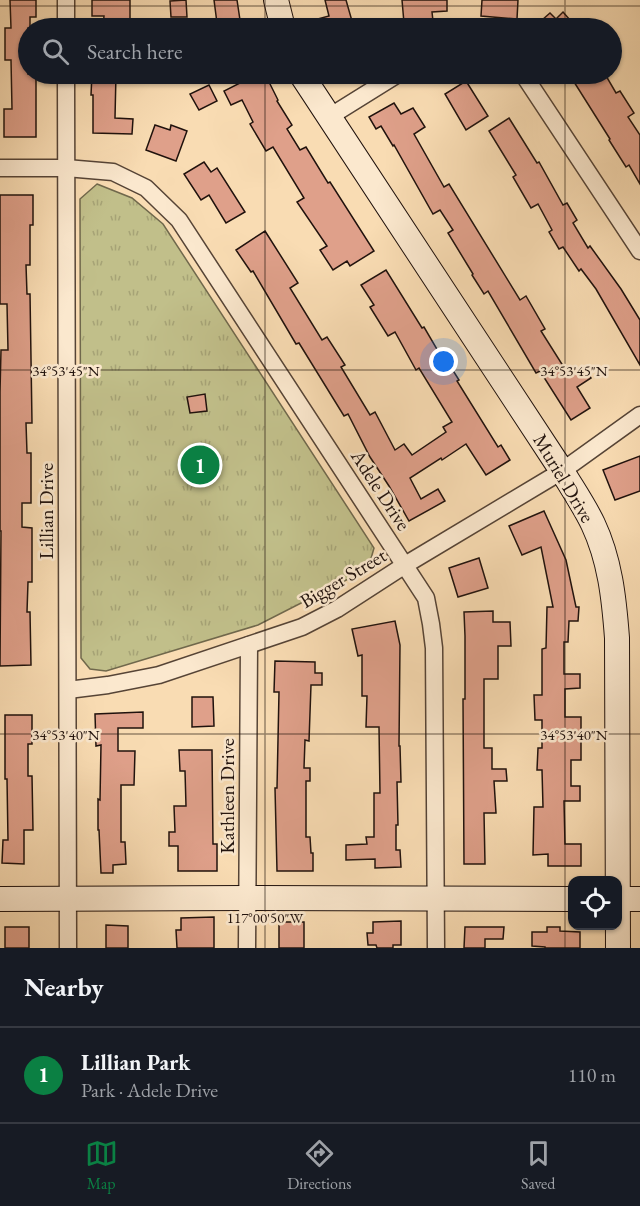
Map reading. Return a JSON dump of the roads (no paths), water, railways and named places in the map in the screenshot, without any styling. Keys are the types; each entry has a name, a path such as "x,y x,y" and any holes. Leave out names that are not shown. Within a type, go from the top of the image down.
{"street":[{"path":"66,0 66,18"},
{"path":"276,0 280,18"},
{"name":"Lillian Drive","path":"66,84 68,948"},
{"name":"Muriel Drive","path":"308,84 562,471 592,523 606,560 614,597 618,876"},
{"path":"329,117 382,84"},
{"path":"530,84 640,251"},
{"name":"Adele Drive","path":"0,168 66,168 112,172 146,188 179,220 426,598 434,648 436,948"},
{"name":"Bigger Street","path":"68,690 108,686 159,675 302,627 337,609 562,471 640,415"},
{"name":"Kathleen Drive","path":"247,948 249,645"},
{"path":"0,899 568,899"},
{"path":"622,899 640,899"},
{"name":"Muriel Drive","path":"618,930 618,948"}],"place":[{"name":"Lillian Park","path":"200,465"}]}
